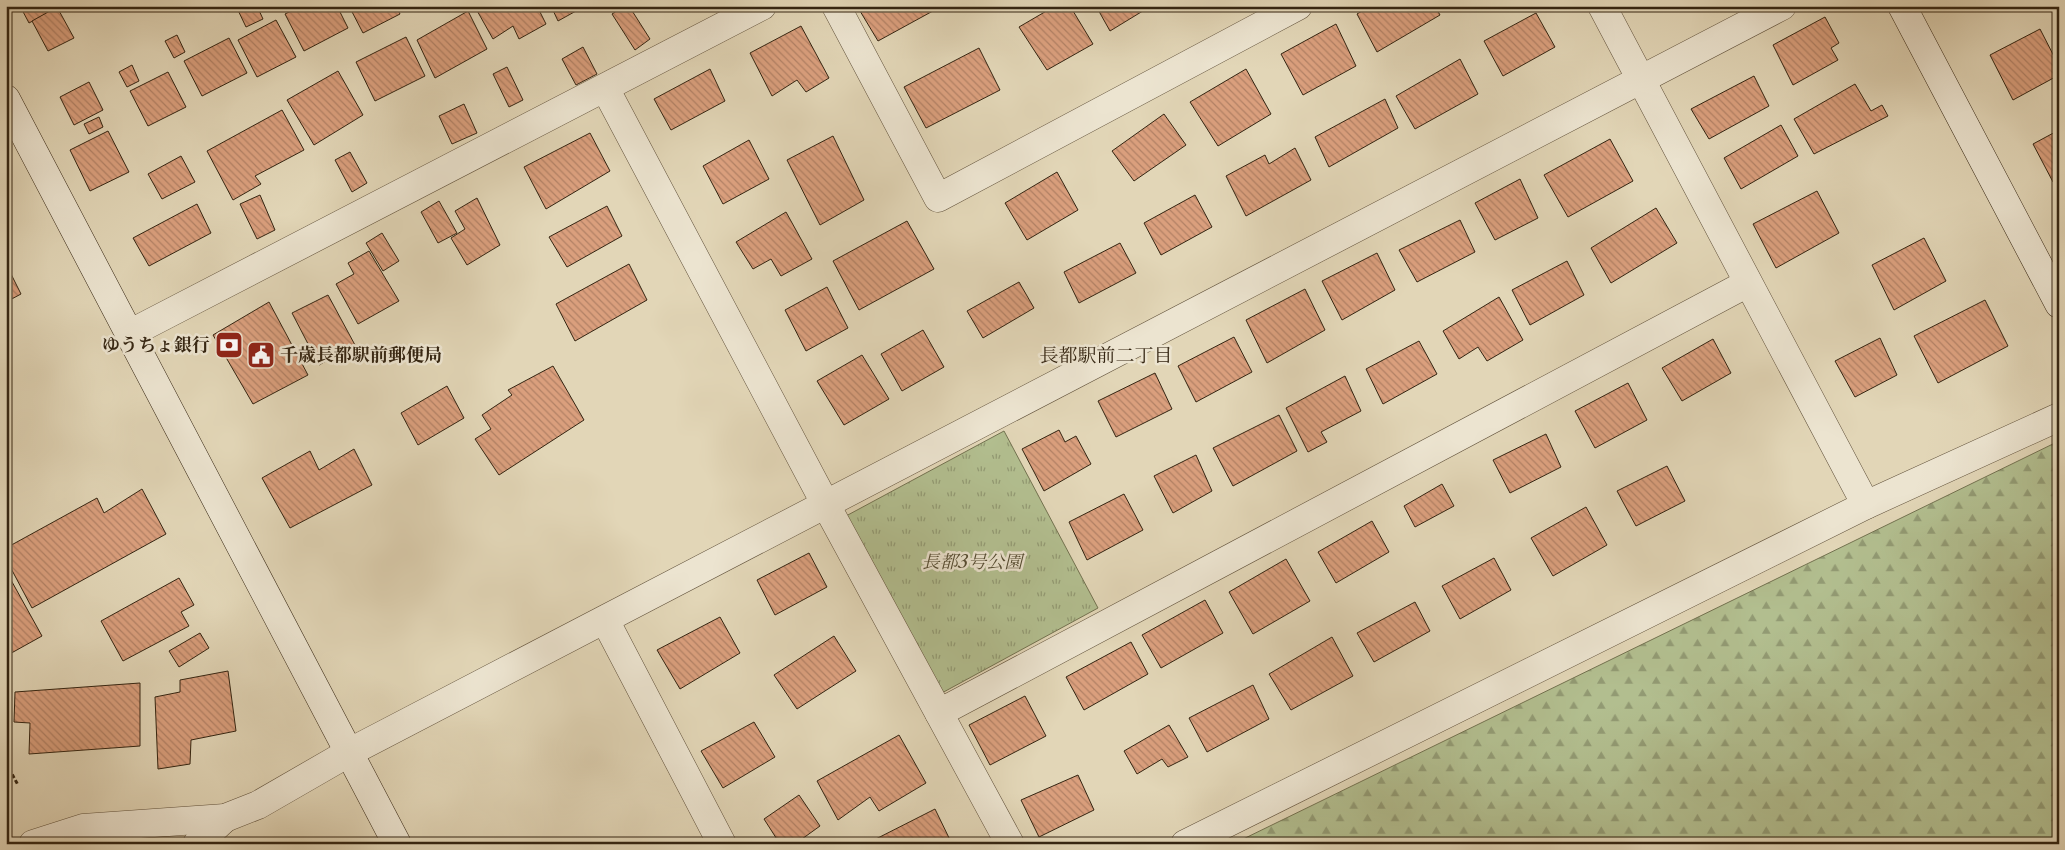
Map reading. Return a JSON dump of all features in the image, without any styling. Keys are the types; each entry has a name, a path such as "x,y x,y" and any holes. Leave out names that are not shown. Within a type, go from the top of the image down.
{"street":[{"path":"128,334 762,6"},
{"path":"836,6 938,198 1298,6"},
{"path":"1602,6 1866,505"},
{"path":"33,844 83,828 225,818 258,805 350,752 1782,6"},
{"path":"1902,6 2059,304"},
{"path":"605,88 826,505 1010,844"},
{"path":"6,98 128,334 397,844"},
{"path":"939,713 1748,283"},
{"path":"1185,844 1866,505 2059,417"},
{"path":"605,620 722,844"},
{"path":"197,844 225,818"}],"path":[{"path":"6,762 18,785"}],"green space":[{"name":"長都3号公園","path":"1004,431 1098,608 940,694 846,516"},
{"path":"2059,441 2059,844 1233,844"}],"building":[{"path":"20,6 60,6 29,23"},
{"path":"236,6 257,6 263,19 246,27"},
{"path":"301,6 337,6 348,28 304,51 285,14"},
{"path":"349,6 396,6 400,14 363,33"},
{"path":"537,6 546,24 519,39 513,26 493,39 475,7"},
{"path":"551,6 585,6 558,21"},
{"path":"624,6 629,6 650,39 635,50 612,14"},
{"path":"857,6 942,6 878,41"},
{"path":"1055,6 1070,6 1093,44 1047,70 1019,27"},
{"path":"1096,6 1151,6 1110,31"},
{"path":"1370,6 1435,6 1440,15 1377,52 1357,14"},
{"path":"57,7 74,38 48,51 32,21"},
{"path":"468,11 487,49 435,78 417,40"},
{"path":"1536,13 1555,47 1503,76 1484,41"},
{"path":"1825,17 1839,43 1831,48 1838,60 1793,85 1773,45"},
{"path":"276,20 296,57 257,77 238,40"},
{"path":"1336,24 1356,66 1303,95 1281,54"},
{"path":"801,26 829,78 806,92 797,80 772,96 750,53"},
{"path":"2040,29 2059,66 2059,75 2013,100 1990,55"},
{"path":"177,35 185,52 174,58 165,41"},
{"path":"406,37 425,76 375,101 356,62"},
{"path":"229,38 247,73 202,96 184,61"},
{"path":"583,47 597,74 576,85 562,59"},
{"path":"979,48 1000,90 926,128 904,87"},
{"path":"1460,59 1478,94 1415,129 1396,96"},
{"path":"132,65 139,81 127,87 119,72"},
{"path":"507,67 523,100 509,107 493,74"},
{"path":"710,69 725,101 671,130 654,99"},
{"path":"1246,69 1271,114 1218,146 1190,102"},
{"path":"338,71 363,115 314,145 287,100"},
{"path":"168,72 186,107 148,126 130,91"},
{"path":"1754,76 1769,106 1709,139 1691,109"},
{"path":"89,82 103,110 74,125 60,97"},
{"path":"1855,84 1871,111 1882,105 1888,116 1814,154 1794,119"},
{"path":"1385,99 1398,128 1329,167 1315,137"},
{"path":"464,104 477,133 452,144 439,116"},
{"path":"282,110 304,150 255,176 261,184 233,200 207,151"},
{"path":"1164,114 1186,145 1134,181 1112,151"},
{"path":"99,117 103,127 89,134 84,124"},
{"path":"1781,125 1798,156 1741,189 1724,158"},
{"path":"2059,130 2059,179 2053,182 2033,144"},
{"path":"108,131 129,172 90,191 70,150"},
{"path":"590,133 610,171 546,209 524,167"},
{"path":"833,136 864,200 820,225 787,160"},
{"path":"1610,139 1633,181 1568,217 1544,175"},
{"path":"749,140 769,179 723,204 703,166"},
{"path":"1295,148 1311,180 1246,216 1226,176 1265,155 1269,164"},
{"path":"350,152 367,183 352,192 335,160"},
{"path":"181,156 195,182 162,199 148,174"},
{"path":"1057,172 1078,210 1027,240 1005,203"},
{"path":"1520,179 1538,218 1495,240 1475,203"},
{"path":"1817,191 1839,233 1776,268 1753,224"},
{"path":"260,195 275,230 257,239 240,204"},
{"path":"1195,195 1212,227 1161,255 1144,223"},
{"path":"477,198 500,245 467,265 451,238 465,229 455,211"},
{"path":"439,201 457,233 438,243 421,212"},
{"path":"197,204 211,233 149,266 133,238"},
{"path":"607,206 622,236 567,267 549,237"},
{"path":"1656,208 1677,243 1611,283 1591,248"},
{"path":"786,212 812,259 781,276 771,259 753,269 736,242"},
{"path":"1460,220 1475,252 1417,282 1399,250"},
{"path":"907,221 934,269 859,310 833,261"},
{"path":"382,233 399,261 383,271 366,243"},
{"path":"1924,238 1946,281 1894,310 1872,265"},
{"path":"1120,243 1136,273 1079,303 1064,272"},
{"path":"369,251 399,301 358,324 336,284 354,274 348,263"},
{"path":"1377,253 1395,290 1342,320 1322,281"},
{"path":"1567,261 1584,295 1530,325 1512,290"},
{"path":"6,264 21,294 6,302"},
{"path":"629,264 647,300 575,341 556,304"},
{"path":"1019,282 1034,308 983,338 967,311"},
{"path":"827,287 848,328 806,351 785,310"},
{"path":"1305,289 1325,330 1267,363 1246,320"},
{"path":"328,295 355,345 319,365 292,313"},
{"path":"1499,297 1523,340 1487,361 1478,347 1459,359 1443,331"},
{"path":"1985,300 2008,346 1938,383 1914,336"},
{"name":"千歳長都駅前郵便局","path":"269,302 308,375 253,404 213,335"},
{"path":"923,330 944,367 902,391 881,354"},
{"path":"1234,337 1252,372 1196,402 1178,366"},
{"path":"1880,338 1897,375 1855,397 1835,361"},
{"path":"1713,339 1731,373 1682,401 1662,368"},
{"path":"1419,341 1437,374 1383,404 1366,369"},
{"path":"862,355 889,399 844,425 817,381"},
{"path":"553,366 584,420 499,475 475,439 491,429 482,415 512,395 508,390"},
{"path":"1155,373 1172,409 1116,437 1098,401"},
{"path":"1345,376 1361,411 1321,432 1327,442 1308,452 1286,408"},
{"path":"1628,383 1647,420 1595,448 1575,411"},
{"path":"447,386 464,418 418,445 401,413"},
{"path":"1279,415 1297,451 1233,486 1213,448"},
{"path":"1059,430 1065,442 1076,436 1091,464 1044,491 1022,449"},
{"path":"1546,434 1561,467 1510,493 1493,460"},
{"path":"354,449 372,485 290,528 262,478 310,451 319,470"},
{"path":"1196,455 1212,491 1173,513 1154,476"},
{"path":"1667,466 1685,501 1636,526 1617,491"},
{"path":"1442,484 1454,506 1415,527 1404,506"},
{"path":"142,489 166,534 32,608 6,559 6,548 97,498 104,513"},
{"path":"1124,494 1143,530 1087,560 1069,522"},
{"path":"1586,507 1607,545 1553,576 1531,538"},
{"path":"1372,521 1389,552 1336,583 1318,552"},
{"path":"809,553 827,587 775,615 757,580"},
{"path":"1494,558 1511,590 1460,619 1442,586"},
{"path":"1286,559 1310,601 1253,634 1229,592"},
{"path":"6,571 42,636 6,656"},
{"path":"179,578 194,605 181,612 189,626 123,661 101,621"},
{"path":"1205,600 1223,633 1161,668 1142,635"},
{"path":"1415,602 1430,631 1374,662 1357,633"},
{"path":"720,617 740,653 680,689 657,650"},
{"path":"200,633 209,648 179,667 169,651"},
{"path":"834,636 856,671 797,709 774,675"},
{"path":"1332,637 1353,676 1291,710 1269,674"},
{"path":"1131,642 1148,674 1084,710 1066,677"},
{"path":"228,671 236,731 191,740 190,764 158,769 155,697 180,692 180,680"},
{"path":"140,683 140,746 29,754 30,723 14,722 15,692"},
{"path":"1253,685 1269,719 1207,752 1189,718"},
{"path":"1025,696 1046,736 990,765 969,725"},
{"path":"754,722 775,757 723,788 701,751"},
{"path":"1169,725 1188,757 1168,767 1162,759 1137,774 1124,751"},
{"path":"899,735 926,783 879,811 870,797 838,820 817,781"},
{"path":"1078,775 1094,810 1039,837 1021,800"},
{"path":"799,795 820,826 795,844 780,844 764,819"},
{"path":"935,809 952,844 866,844"}],"place":[{"name":"ゆうちょ銀行","path":"229,345"},
{"name":"千歳長都駅前郵便局","path":"261,355"}],"district":[{"name":"長都駅前二丁目","path":"1106,355"}]}
